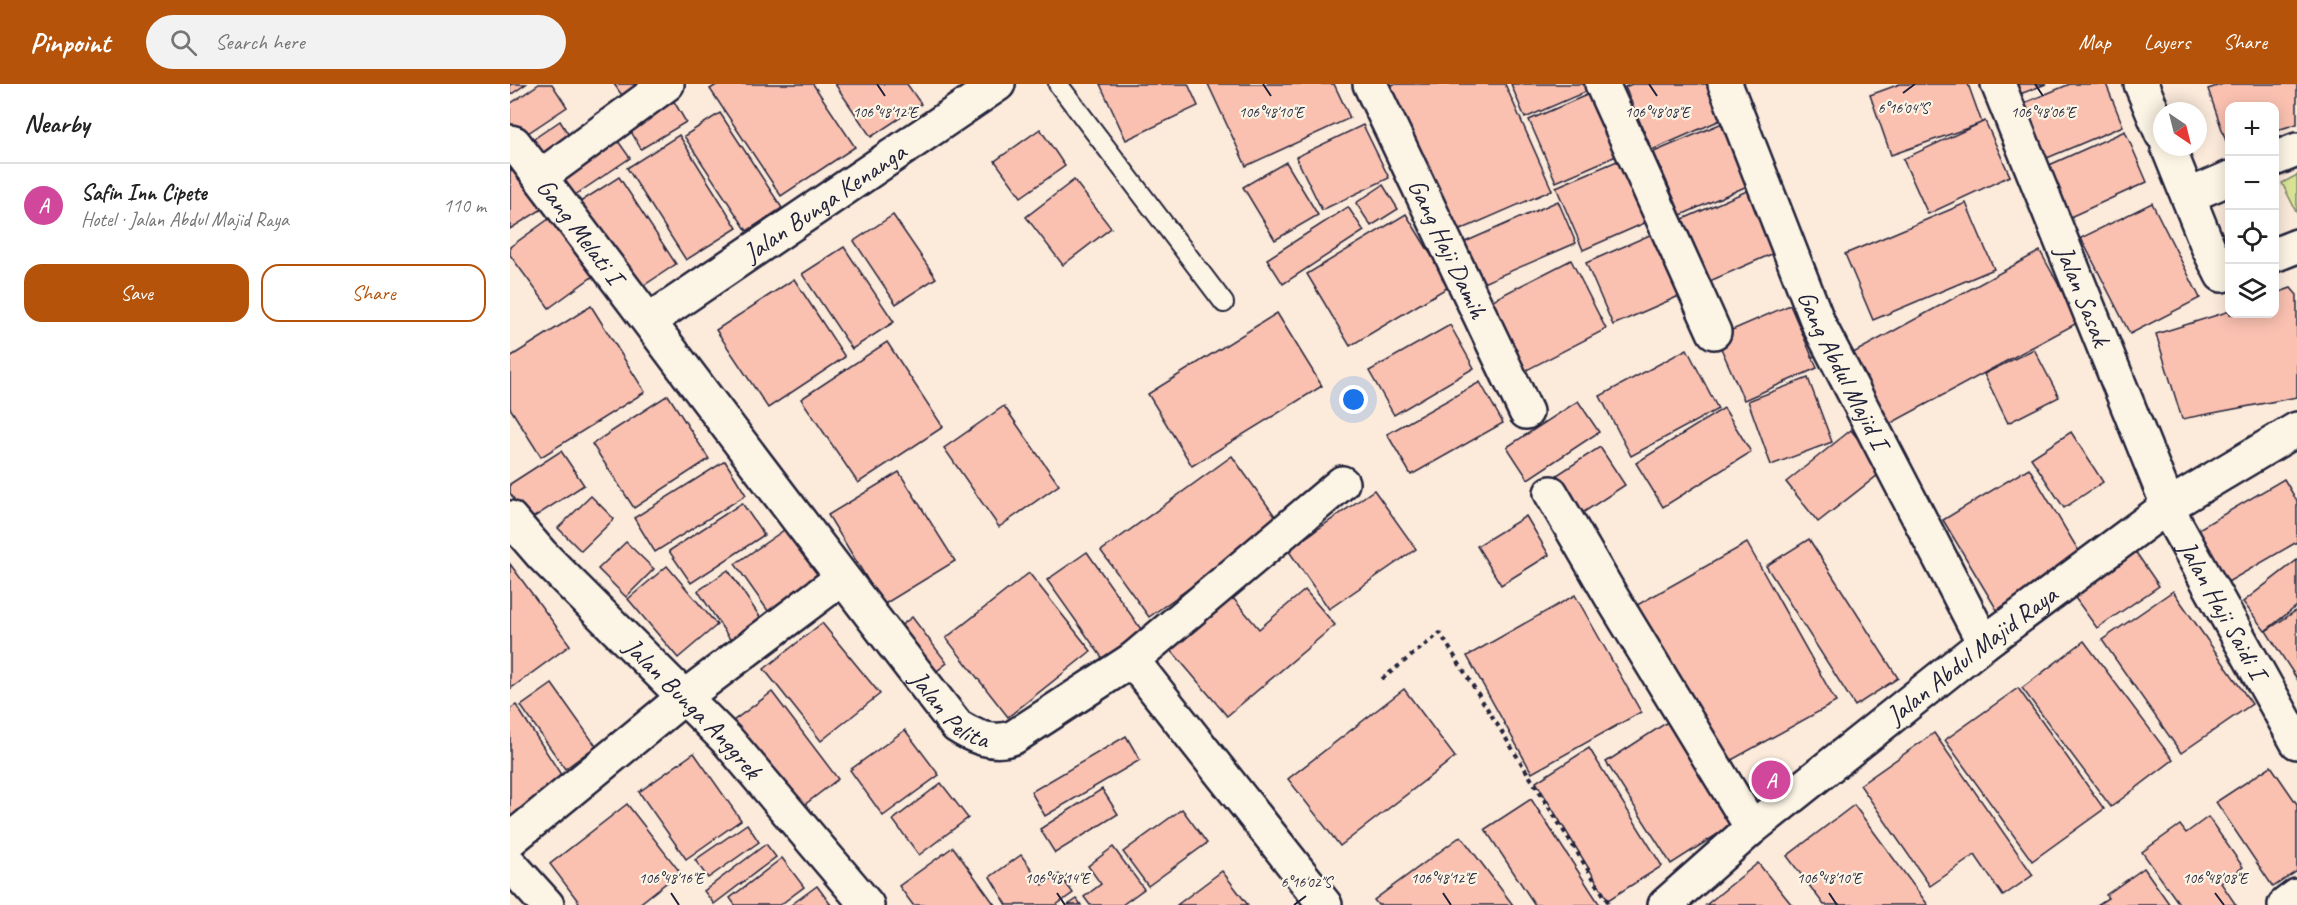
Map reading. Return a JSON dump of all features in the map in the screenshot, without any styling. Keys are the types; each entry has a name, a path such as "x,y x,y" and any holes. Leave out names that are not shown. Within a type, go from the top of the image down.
{"street":[{"path":"540,177 667,84"},
{"name":"Jalan Bunga Kenanga","path":"649,321 998,84"},
{"name":"Gang Haji Damih","path":"1370,84 1526,412"},
{"path":"1602,84 1714,332"},
{"name":"Gang Abdul Majid I","path":"1725,84 1819,325 1984,643"},
{"name":"Jalan Sasak","path":"1998,84 2168,506"},
{"path":"2141,84 2153,113"},
{"name":"Gang Melati I","path":"510,142 540,177 649,321"},
{"path":"2279,157 2297,150"},
{"path":"2172,156 2210,249 2222,274 2225,273"},
{"path":"2188,196 2225,180"},
{"path":"2279,253 2297,246"},
{"name":"Jalan Pelita","path":"649,321 842,578 957,726 981,738 1006,740 1014,736 1132,660 1342,483"},
{"name":"Jalan Abdul Majid Raya","path":"1665,905 1752,828 1984,643 2168,506 2297,429"},
{"path":"1551,493 1752,828"},
{"name":"Jalan Haji Saidi I","path":"2168,506 2176,525 2297,742"},
{"name":"Jalan Bunga Anggrek","path":"510,518 542,555 728,741 867,905"},
{"path":"510,840 683,698 842,578"},
{"path":"1132,660 1325,905"},
{"path":"510,864 547,905"},
{"path":"2285,905 2297,896"}],"lane":[{"path":"1058,84 1224,303"}],"path":[{"path":"1382,679 1440,633 1610,905"}],"green space":[{"path":"2297,175 2297,213 2282,183"}],"building":[{"path":"510,84 526,84 510,95"},
{"path":"539,84 552,84 567,107 519,139 510,126 510,104"},
{"path":"614,84 639,84 643,89 626,101"},
{"path":"718,84 813,84 855,147 781,196 710,89"},
{"path":"835,84 907,84 921,104 871,137"},
{"path":"1100,84 1188,84 1198,106 1126,140"},
{"path":"1208,84 1334,84 1350,118 1246,166"},
{"path":"1394,84 1505,84 1552,190 1451,234 1386,88"},
{"path":"1511,84 1598,84 1599,86 1525,118"},
{"path":"1632,84 1710,84 1725,118 1652,150 1625,87"},
{"path":"1900,84 1968,84 1982,123 1891,155 1870,95"},
{"path":"2010,84 2046,84 2015,96"},
{"path":"2070,84 2106,84 2123,126 2040,161 2017,106"},
{"path":"2223,84 2297,84 2297,124 2279,129 2279,102 2225,102 2225,138 2208,89"},
{"path":"1603,88 1630,150 1556,182 1529,120"},
{"path":"669,93 686,122 641,149 624,119"},
{"path":"720,113 782,208 747,231 684,136"},
{"path":"560,121 575,145 540,168 525,145"},
{"path":"1727,121 1754,183 1681,215 1654,152"},
{"path":"1985,121 2010,176 1928,214 1903,159"},
{"path":"1363,125 1389,178 1322,210 1296,157"},
{"path":"1040,129 1065,166 1021,197 995,161"},
{"path":"2125,131 2147,182 2068,218 2045,167"},
{"path":"613,134 630,158 572,197 556,174"},
{"path":"679,135 737,228 686,260 627,168"},
{"path":"1629,156 1656,218 1583,250 1556,187"},
{"path":"1286,162 1318,215 1275,240 1243,187"},
{"path":"510,163 547,206 510,229"},
{"path":"619,177 676,264 637,290 580,202"},
{"path":"1074,180 1111,228 1063,265 1026,217"},
{"path":"1383,185 1398,209 1371,226 1356,203"},
{"path":"1756,187 1783,249 1710,281 1683,219"},
{"path":"1558,201 1576,243 1474,287 1456,246"},
{"path":"1966,203 1994,269 1873,320 1845,254"},
{"path":"2152,203 2200,298 2130,334 2081,238"},
{"path":"1348,207 1364,231 1283,284 1267,259"},
{"path":"1406,214 1450,286 1350,346 1307,274"},
{"path":"893,215 936,278 896,304 854,241"},
{"path":"553,216 596,274 549,308 510,255 510,247"},
{"path":"1659,231 1686,293 1613,325 1586,263"},
{"path":"844,247 894,322 852,349 802,274"},
{"path":"2040,251 2079,322 1882,428 1844,358"},
{"path":"1571,260 1606,329 1517,375 1481,306"},
{"path":"794,279 845,357 768,408 716,330"},
{"path":"2291,288 2297,295 2297,397 2182,419 2156,334 2225,313 2225,318 2279,318 2279,292"},
{"path":"1790,305 1817,368 1744,400 1716,337"},
{"path":"591,306 645,392 541,457 510,408 510,357"},
{"path":"1277,313 1322,386 1192,466 1148,394"},
{"path":"1450,325 1474,368 1394,415 1369,371"},
{"path":"887,342 943,427 858,483 801,399"},
{"path":"1687,349 1718,409 1631,456 1600,396"},
{"path":"2034,349 2059,397 2008,423 1984,374"},
{"path":"1808,378 1832,442 1771,465 1748,401"},
{"path":"1480,382 1503,423 1411,475 1387,434"},
{"path":"668,395 709,459 634,508 592,444"},
{"path":"1578,401 1599,432 1528,479 1507,447"},
{"path":"1004,406 1059,485 999,527 944,448"},
{"path":"1724,408 1751,452 1663,507 1636,463"},
{"path":"1851,430 1883,471 1818,522 1786,482"},
{"path":"2071,432 2103,482 2064,508 2031,458"},
{"path":"1600,447 1625,485 1581,514 1557,475"},
{"path":"561,451 584,485 528,521 510,493 510,484"},
{"path":"1232,456 1280,523 1149,617 1101,551"},
{"path":"725,461 746,495 655,552 634,518"},
{"path":"2029,468 2083,558 1997,610 1943,520"},
{"path":"899,472 955,561 883,605 828,515"},
{"path":"2284,479 2297,501 2297,542 2228,582 2197,530"},
{"path":"1374,490 1416,549 1329,609 1288,550"},
{"path":"591,496 614,519 581,551 558,528"},
{"path":"742,503 764,535 691,583 669,551"},
{"path":"1526,516 1549,555 1501,585 1477,546"},
{"path":"787,528 825,582 773,618 735,564"},
{"path":"1809,539 1898,678 1855,706 1766,566"},
{"path":"626,542 654,569 626,597 598,569"},
{"path":"1747,543 1836,702 1719,767 1630,609"},
{"path":"2133,548 2159,586 2097,628 2070,591"},
{"path":"1087,552 1143,632 1103,659 1047,580"},
{"path":"2297,560 2297,606 2265,631 2243,602"},
{"path":"510,564 570,645 510,689"},
{"path":"667,566 717,625 678,658 628,599"},
{"path":"728,570 769,630 737,650 698,591"},
{"path":"1029,573 1091,651 1008,717 946,638"},
{"path":"1305,590 1335,625 1227,716 1171,650 1233,598 1259,629"},
{"path":"2173,591 2252,704 2181,753 2102,640"},
{"path":"1575,595 1641,712 1532,773 1467,656"},
{"path":"2297,610 2297,679 2266,631"},
{"path":"912,617 947,663 924,681 889,635"},
{"path":"822,623 880,694 821,741 764,669"},
{"path":"2084,641 2173,760 2111,807 2022,688"},
{"path":"552,684 596,746 565,769 521,706"},
{"path":"2018,688 2104,809 2032,861 1945,740"},
{"path":"1404,689 1455,757 1340,846 1288,779"},
{"path":"772,692 838,779 795,812 729,724"},
{"path":"516,705 569,787 510,826 510,709"},
{"path":"1669,721 1735,823 1671,864 1606,762"},
{"path":"905,730 939,775 883,816 850,770"},
{"path":"1934,733 2033,875 2003,896 1975,855 1930,886 1860,785"},
{"path":"1126,736 1140,760 1045,816 1031,792"},
{"path":"1589,748 1662,866 1608,900 1536,782"},
{"path":"694,753 741,820 686,859 639,792"},
{"path":"2271,766 2297,804 2297,871 2273,887 2216,802"},
{"path":"941,783 968,818 919,855 893,820"},
{"path":"1102,789 1118,814 1055,853 1040,829"},
{"path":"1531,799 1600,905 1535,905 1485,829"},
{"path":"627,804 680,872 638,905 581,905 550,864"},
{"path":"1854,805 1928,905 1824,905 1787,856"},
{"path":"1182,809 1207,843 1148,886 1123,852"},
{"path":"2208,817 2243,867 2221,883 2236,905 2180,905 2142,852 2180,825 2186,833"},
{"path":"747,824 759,842 708,878 695,860"},
{"path":"1461,836 1513,905 1378,905 1374,900"},
{"path":"766,844 776,857 714,904 704,891"},
{"path":"953,847 995,905 913,905 899,886"},
{"path":"1113,847 1144,889 1122,905 1090,905 1084,897 1101,884 1088,866"},
{"path":"1021,855 1043,885 1059,874 1073,893 1056,905 1007,905 990,877"},
{"path":"782,858 804,887 780,905 735,905 730,898"},
{"path":"1758,863 1792,905 1706,905"},
{"path":"2144,868 2170,905 2097,905 2108,898 2106,895"},
{"path":"1222,871 1248,905 1177,905"},
{"path":"817,886 831,905 791,905"},
{"path":"1077,899 1081,905 1068,905"}],"place":[{"name":"Safin Inn Cipete","path":"1771,780"}]}
